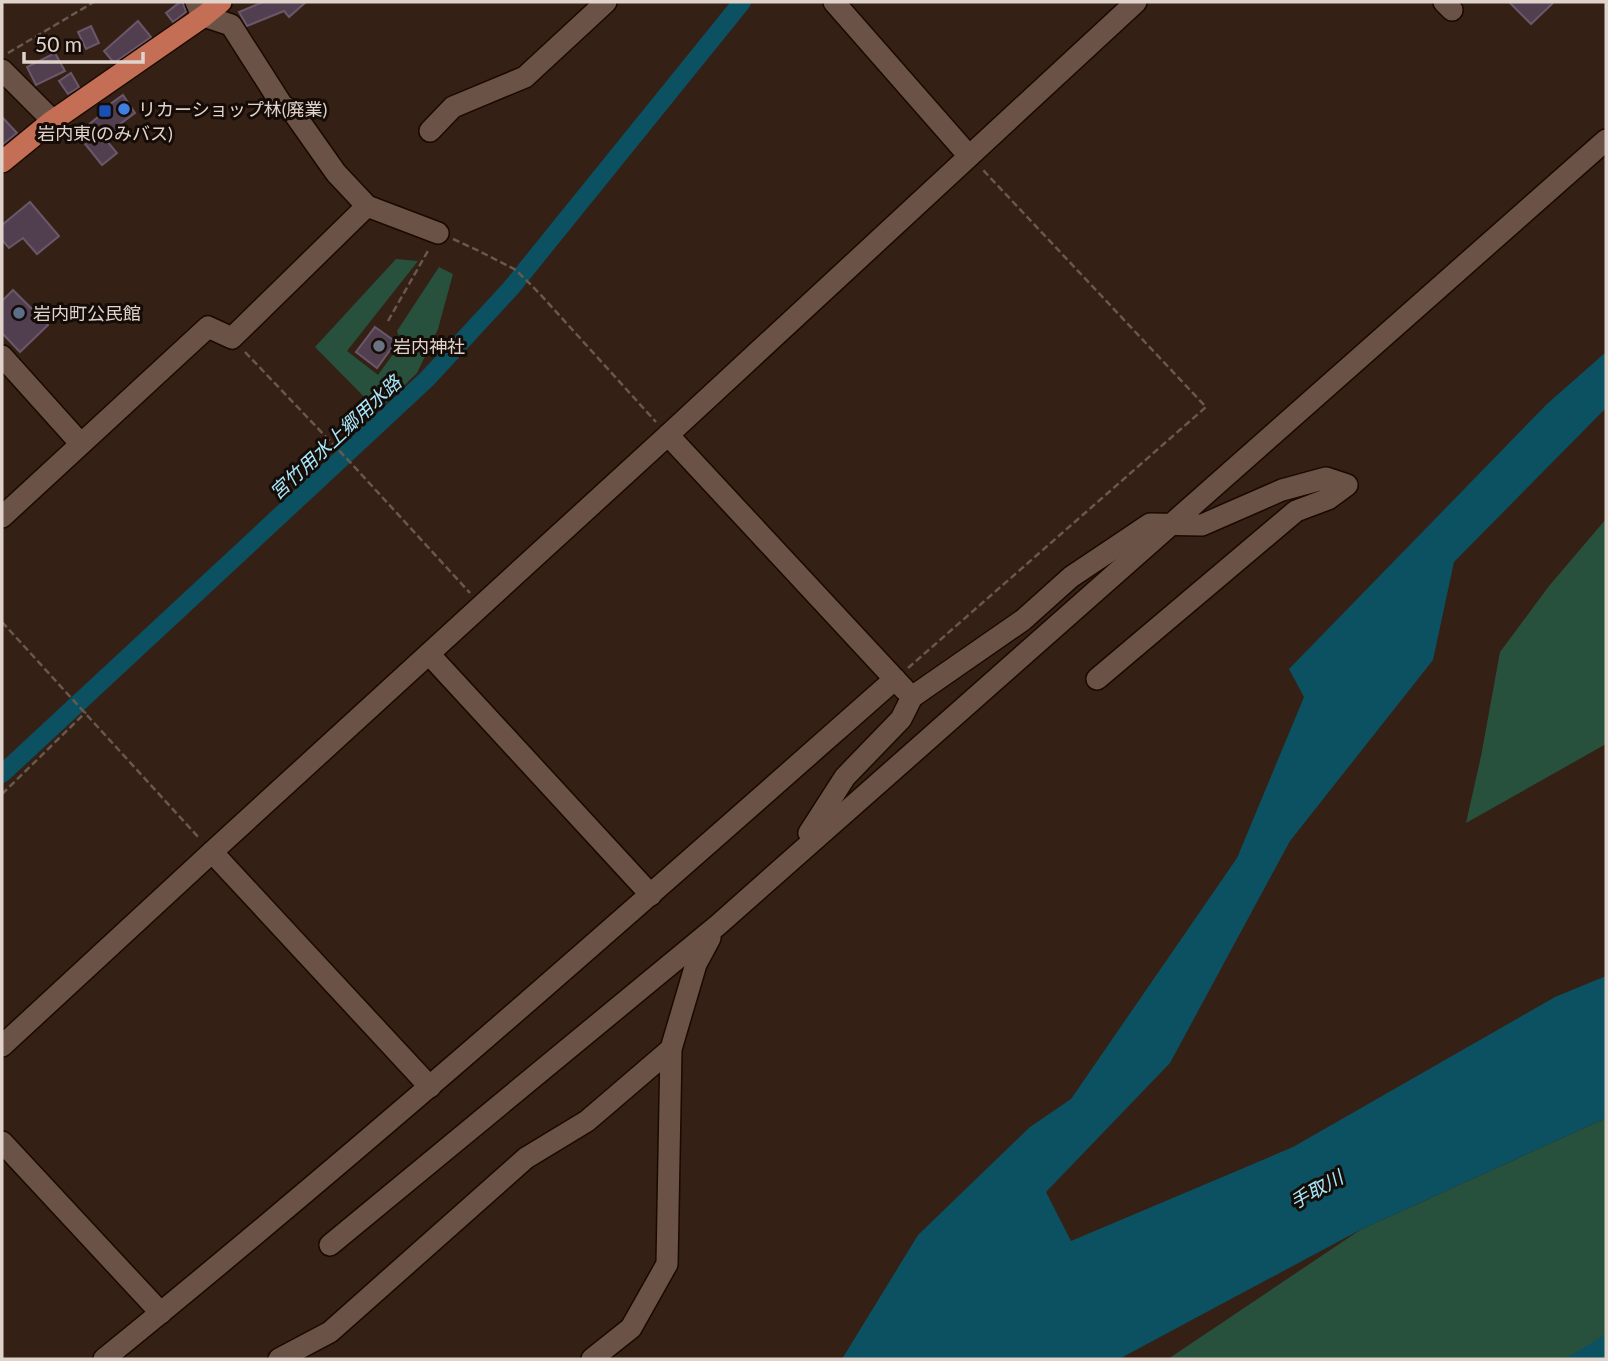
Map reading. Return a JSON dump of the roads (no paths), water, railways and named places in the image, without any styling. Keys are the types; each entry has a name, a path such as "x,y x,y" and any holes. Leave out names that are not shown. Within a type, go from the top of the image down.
{"main road":[{"path":"2,162 200,9 221,2"}],"street":[{"path":"430,131 453,107 525,77 606,2"},
{"path":"834,2 970,156"},
{"path":"2,1046 1136,2"},
{"path":"200,9 231,24 282,104 293,112 336,173 367,206 438,233"},
{"path":"2,70 51,122"},
{"path":"331,1245 718,925 1606,140"},
{"path":"2,517 208,327 232,338 367,206"},
{"path":"2,356 81,444"},
{"path":"668,435 912,697"},
{"path":"814,840 809,833 845,778 901,719 912,697 1023,620 1071,577 1150,524 1202,525 1282,490 1326,478 1347,485 1328,499 1296,511 1097,679"},
{"path":"429,654 651,895"},
{"path":"104,1359 430,1087 895,679"},
{"path":"212,852 430,1087"},
{"path":"592,1359 631,1328 667,1264 671,1049 696,964 718,925"},
{"path":"279,1359 330,1332 526,1158 587,1121 671,1049"},
{"path":"2,1142 161,1313"}],"water":[{"name":"手取川","path":"1606,352 1606,408 1454,562 1433,660 1290,841 1170,1063 1046,1192 1071,1241 1293,1147 1555,997 1606,976 1606,1118 1360,1230 1119,1359 842,1359 918,1235 1030,1127 1071,1099 1237,858 1304,697 1289,669 1547,404"},
{"path":"1606,1334 1606,1359 1565,1359"}],"waterway":[{"name":"宮竹用水上郷用水路","path":"2,774 427,379 511,288 742,2"}],"place":[{"name":"リカーショップ林(廃業)","path":"124,109"},
{"name":"岩内東(のみバス)","path":"105,111"},
{"name":"岩内町公民館","path":"19,313"},
{"name":"岩内神社","path":"379,346"}]}
